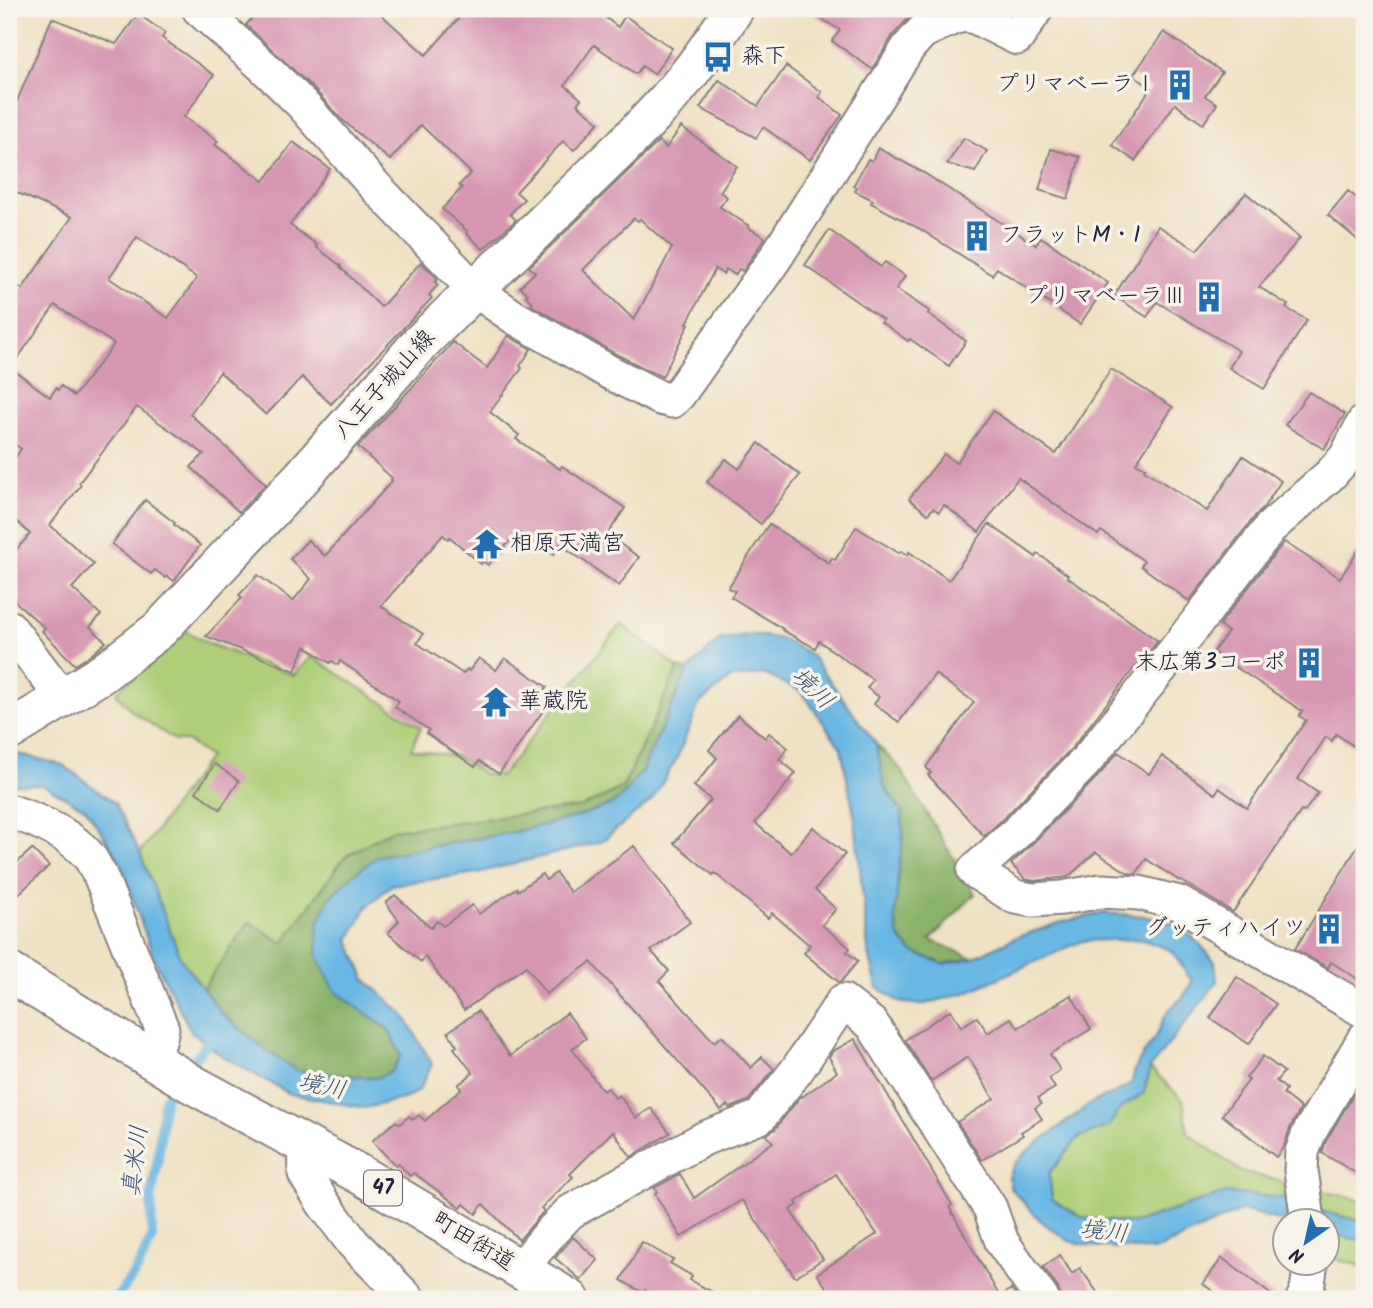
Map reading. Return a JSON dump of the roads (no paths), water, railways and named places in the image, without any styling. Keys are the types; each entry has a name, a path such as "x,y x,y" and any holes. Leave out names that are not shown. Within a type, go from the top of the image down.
{"main road":[{"name":"八王子城山線","path":"9,731 103,673 160,629 302,477 420,343 652,116 713,43 734,9"},
{"name":"町田街道","path":"9,972 169,1070 391,1193 570,1299"}],"street":[{"path":"199,9 302,104 371,182 475,290 514,317 599,367 666,401 672,401 680,394 776,257 908,48 922,32 965,15 975,17 1017,38 1036,9"},
{"path":"1364,422 1346,457 1330,475 1270,527 1086,761 1017,832 974,871 1015,897 1033,900 1101,891 1139,894 1179,903 1364,1011"},
{"path":"9,627 62,697"},
{"path":"9,811 32,819 67,837 89,856 100,875 162,1029 159,1042 169,1070"},
{"path":"520,1270 570,1212 705,1138 760,1117 797,1070 843,1001 872,1024 990,1208 1002,1242 1041,1299"},
{"path":"1306,1206 1302,1152 1309,1133 1364,1039"},
{"path":"304,1145 305,1174 323,1203 353,1242 408,1299"},
{"path":"1303,1299 1309,1276"}],"water":[{"name":"境川","path":"750,634 782,639 810,654 876,744 884,786 902,812 903,835 895,918 899,937 912,952 944,964 973,958 1014,938 1062,922 1103,913 1144,916 1175,924 1198,942 1215,962 1217,982 1150,1068 1144,1093 1121,1108 1109,1126 1078,1138 1049,1173 1052,1199 1083,1218 1134,1223 1226,1193 1286,1198 1286,1206 1272,1206 1272,1218 1242,1210 1156,1250 1091,1246 1069,1241 1042,1222 1011,1189 1008,1177 1014,1164 1027,1151 1093,1102 1132,1082 1139,1062 1165,1016 1187,992 1192,981 1171,950 1140,939 1082,941 965,993 921,1005 899,1002 877,987 868,949 855,819 841,748 801,691 764,674 731,678 699,704 677,758 652,800 601,842 477,873 391,885 366,908 349,940 365,979 404,1015 432,1064 419,1090 406,1098 365,1108 290,1094 222,1056 191,1031 154,959 119,859 86,809 43,785 9,784 10,752 63,765 115,803 140,853 181,959 222,1014 267,1051 297,1071 376,1078 392,1071 401,1055 388,1029 335,991 317,956 318,923 330,897 378,856 510,833 580,816 613,804 642,771 688,670 719,640"},
{"path":"1342,1216 1364,1222 1364,1241 1342,1236"}],"waterway":[{"name":"真米川","path":"185,1072 214,1034"},
{"name":"真米川","path":"116,1299 137,1270 152,1238 151,1198 163,1106 175,1083"}],"place":[{"name":"森下","path":"718,57"},
{"name":"プリマベーラⅠ","path":"1180,85"},
{"name":"フラットM・I","path":"977,236"},
{"name":"プリマベーラⅢ","path":"1209,297"},
{"name":"相原天満宮","path":"487,544"},
{"name":"末広第3コーポ","path":"1309,663"},
{"name":"華蔵院","path":"496,702"},
{"name":"グッティハイツ","path":"1329,929"}]}
